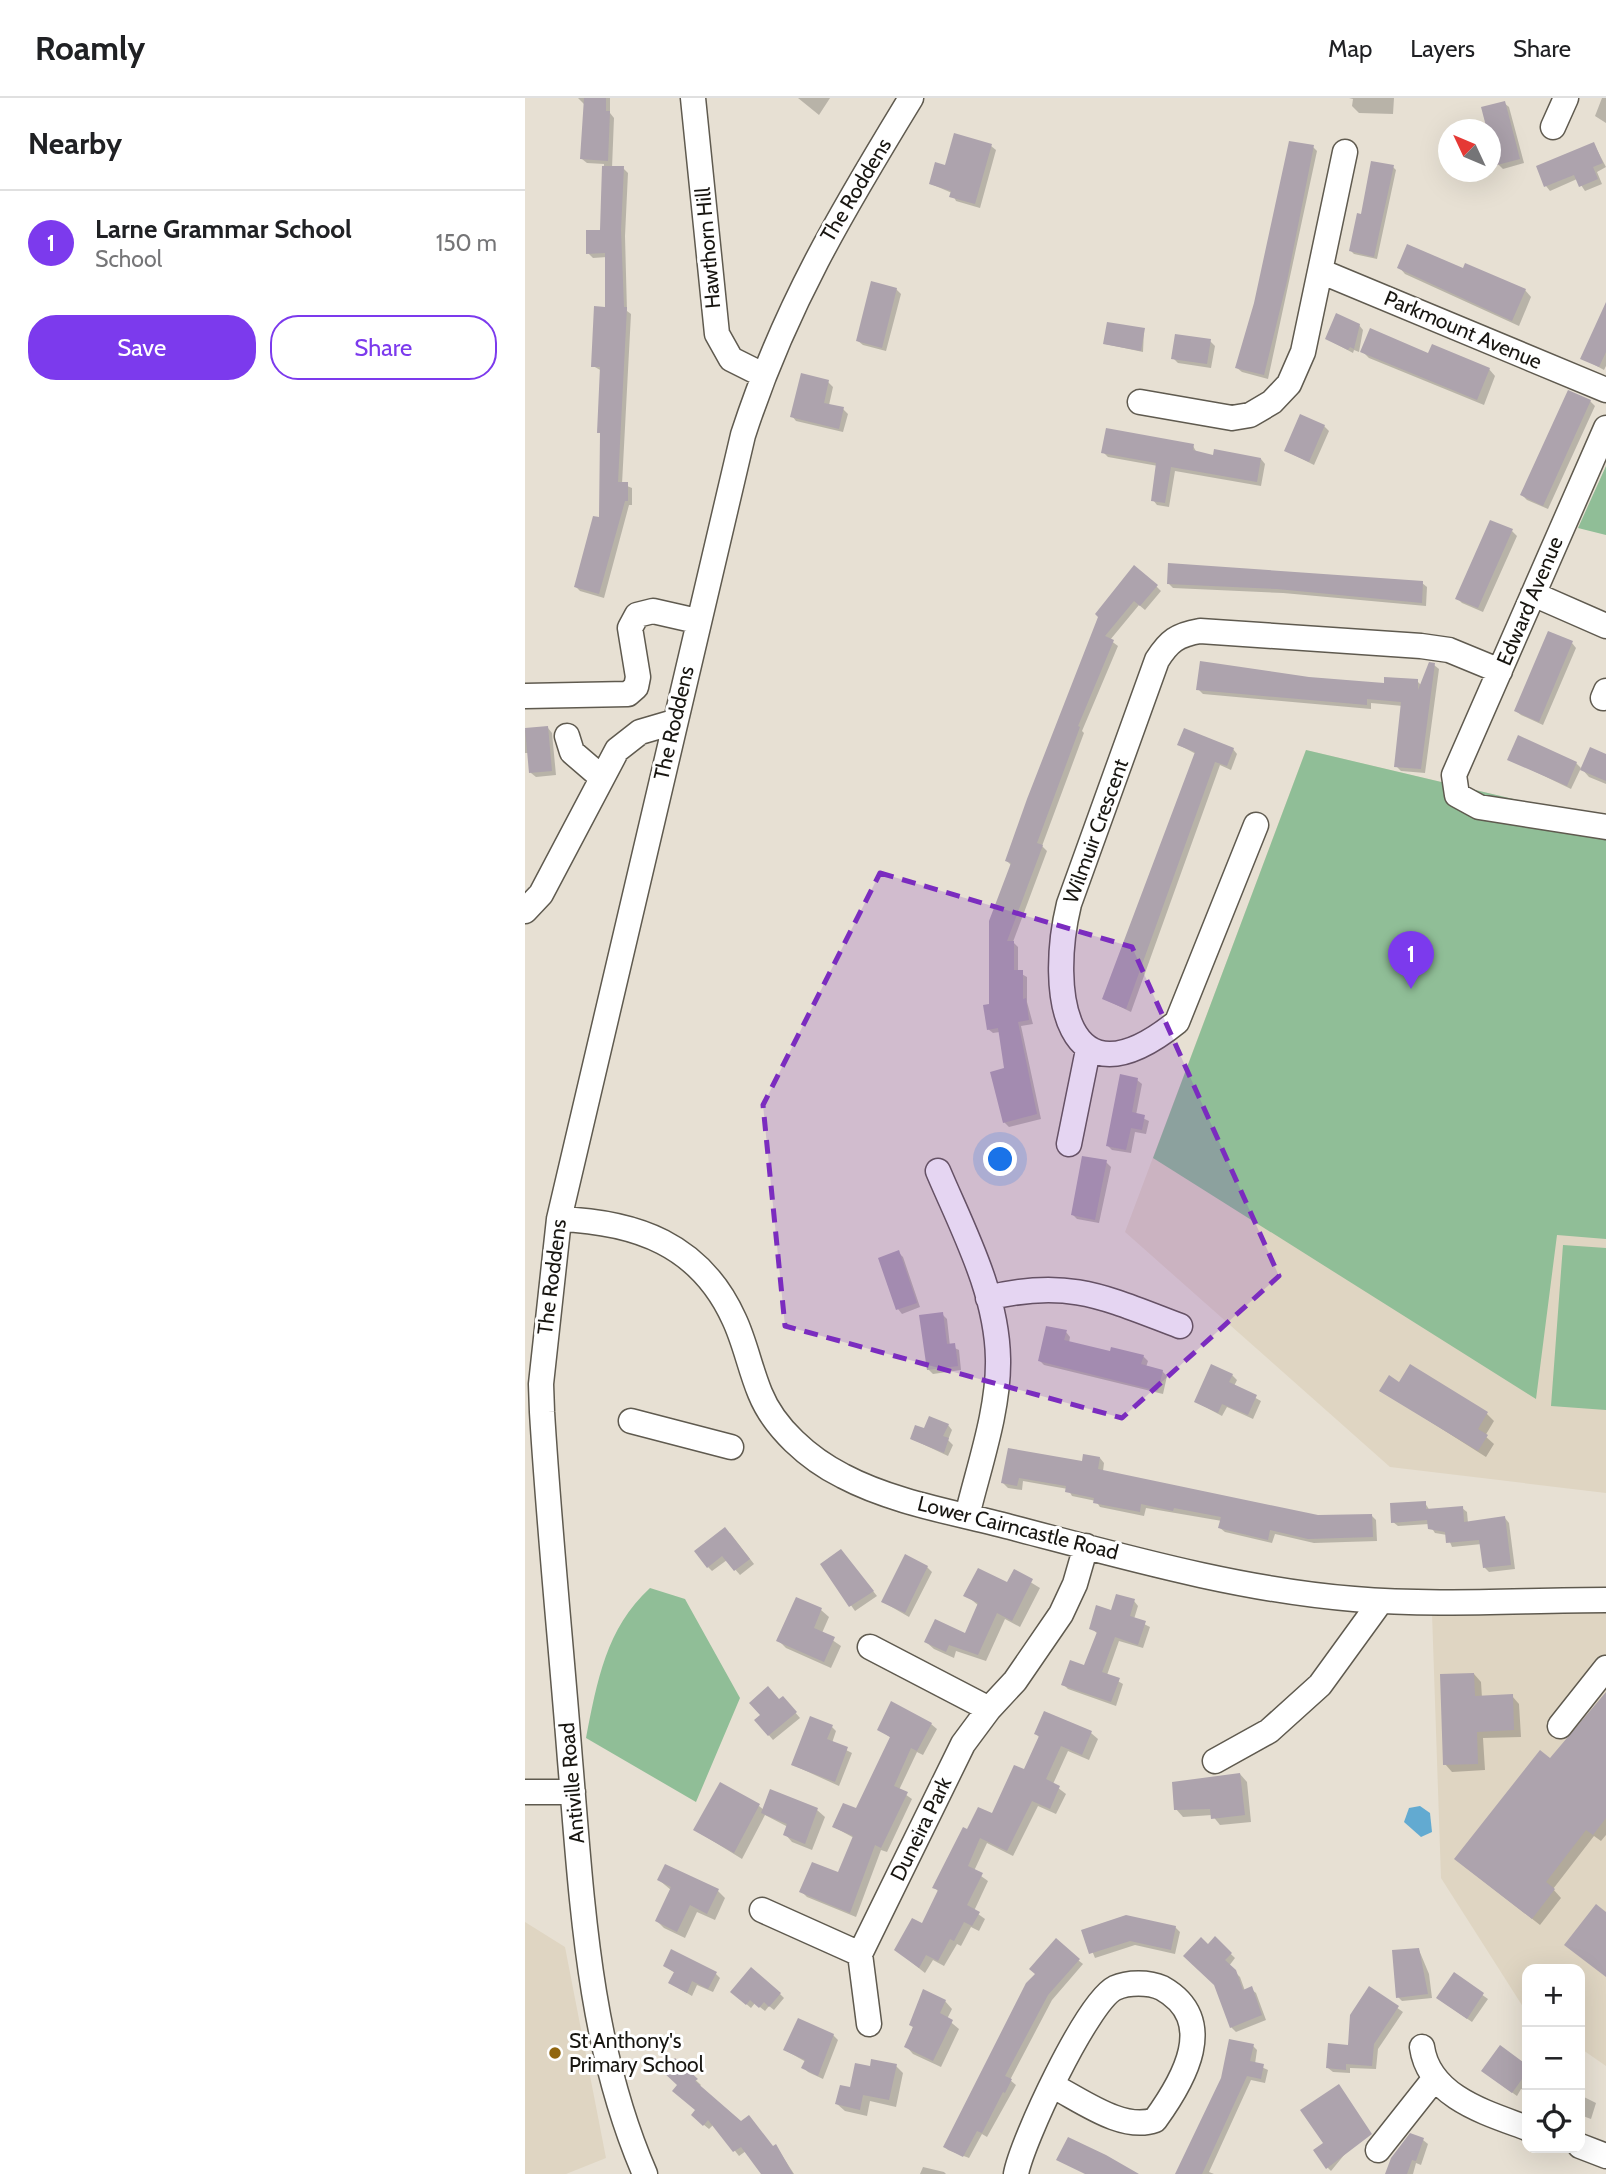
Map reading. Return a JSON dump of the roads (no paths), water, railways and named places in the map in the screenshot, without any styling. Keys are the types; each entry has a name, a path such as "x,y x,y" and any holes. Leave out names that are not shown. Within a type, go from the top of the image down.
{"street":[{"name":"Hawthorn Hill","path":"693,98 717,334 731,359 763,375"},
{"name":"The Roddens","path":"533,1382 546,1329 559,1219 697,621 743,435 763,375 812,264 911,98"},
{"path":"1553,127 1566,98"},
{"path":"1140,402 1232,418 1250,415 1272,402 1296,373 1345,152"},
{"name":"Parkmount Avenue","path":"1320,271 1606,390"},
{"name":"Edward Avenue","path":"1606,428 1454,775 1457,795 1479,807 1606,827"},
{"path":"1533,594 1606,626"},
{"path":"525,696 628,694 636,687 638,677 630,628 638,615 653,611 697,621"},
{"name":"Wilmuir Crescent","path":"1088,1050 1074,1037 1066,1017 1061,971 1063,928 1069,904 1157,660 1169,642 1181,634 1200,631 1421,646 1450,650 1500,671"},
{"path":"525,911 541,894 617,750 640,732 674,722"},
{"path":"568,736 572,752 601,778"},
{"path":"1069,1144 1088,1050 1100,1054 1117,1053 1155,1040 1177,1022 1256,825"},
{"path":"938,1171 979,1268 988,1298 998,1353 997,1378 967,1516"},
{"name":"Lower Cairncastle Road","path":"559,1219 600,1222 639,1231 664,1240 688,1257 710,1278 724,1300 735,1321 761,1396 771,1415 820,1463 868,1488 1086,1546 1258,1584 1381,1601 1606,1600"},
{"path":"988,1298 1045,1288 1081,1291 1180,1326"},
{"path":"525,1349 546,1329"},
{"name":"Antiville Road","path":"533,1382 595,2004 615,2092 645,2174"},
{"path":"631,1421 730,1447"},
{"name":"Duneira Park","path":"860,1954 963,1744 989,1709 1015,1681 1061,1614 1076,1584 1086,1546"},
{"path":"1215,1760 1269,1731 1320,1685 1381,1601"},
{"path":"870,1647 989,1709"},
{"path":"1560,1726 1606,1668"},
{"path":"525,1792 573,1792"},
{"path":"762,1910 860,1954 869,2024"},
{"path":"1016,2174 1028,2136 1053,2086 1091,2011 1116,1988 1130,1983 1157,1986 1176,1997 1188,2010 1193,2031 1192,2051 1155,2120 1144,2124 1126,2122 1053,2086"},
{"path":"1422,2047 1426,2062 1435,2078 1470,2105 1522,2125"},
{"path":"1378,2150 1435,2078"},
{"path":"1585,2148 1606,2156"}],"water":[{"path":"1420,1806 1430,1813 1432,1832 1421,1837 1404,1822 1409,1808"}],"place":[{"name":"Larne Grammar School","path":"1411,989"},
{"name":"St Anthony's Primary School","path":"555,2053"}]}
